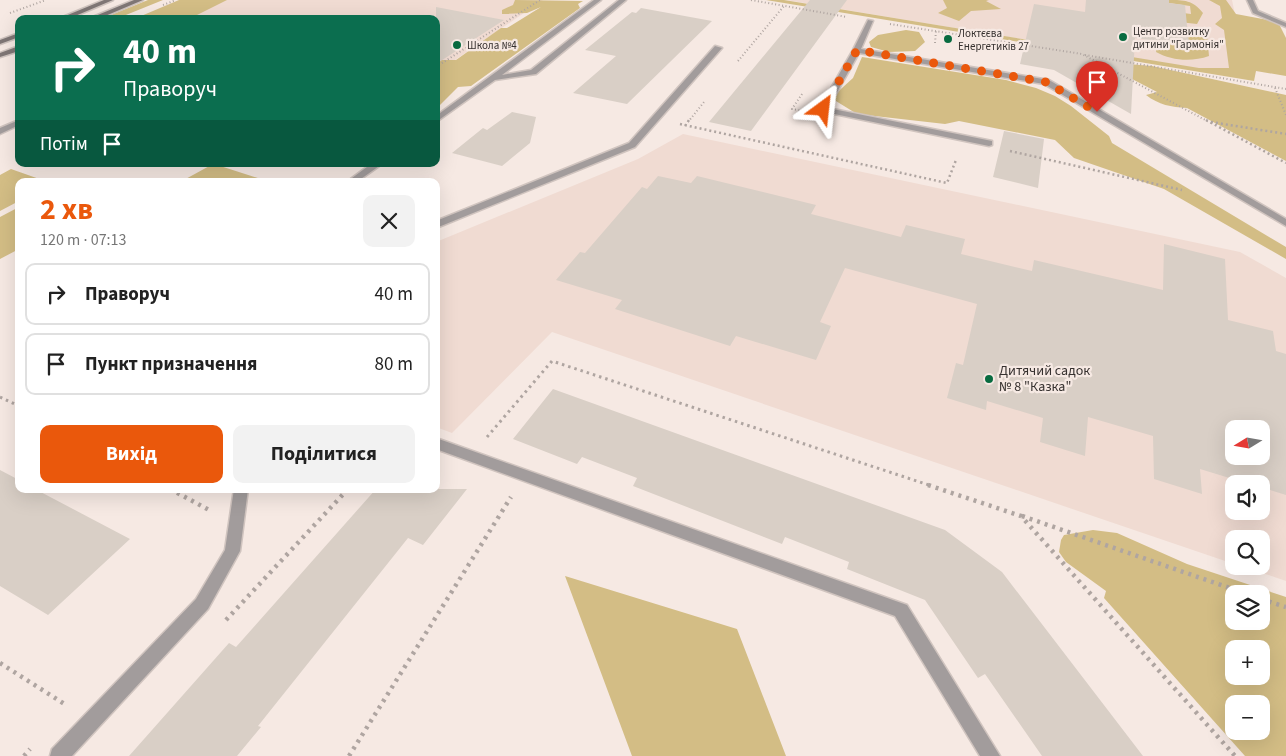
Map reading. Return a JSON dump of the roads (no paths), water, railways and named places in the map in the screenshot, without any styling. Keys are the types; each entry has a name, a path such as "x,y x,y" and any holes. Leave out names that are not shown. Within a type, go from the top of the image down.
{"street":[{"path":"71,15 110,0"},
{"path":"101,15 140,0"},
{"path":"440,117 598,0"},
{"path":"493,79 533,72 623,0"},
{"path":"1250,0 1255,12 1286,24"},
{"path":"870,21 857,50 823,109 989,143"},
{"path":"0,42 15,36"},
{"path":"440,223 632,145 718,48"},
{"path":"0,55 15,49"},
{"path":"857,50 1046,82 1286,223"},
{"path":"0,131 15,124"},
{"path":"356,178 373,167"},
{"path":"440,443 900,610 991,756"},
{"path":"59,756 202,604 232,551 240,493"}],"place":[{"name":"Центр розвитку дитини \"Гармонія\"","path":"1123,37"},
{"name":"Локтєєва Енергетиків 27","path":"948,39"},
{"name":"Школа №4","path":"457,45"},
{"name":"Дитячий садок № 8 \"Казка\"","path":"989,379"}]}
